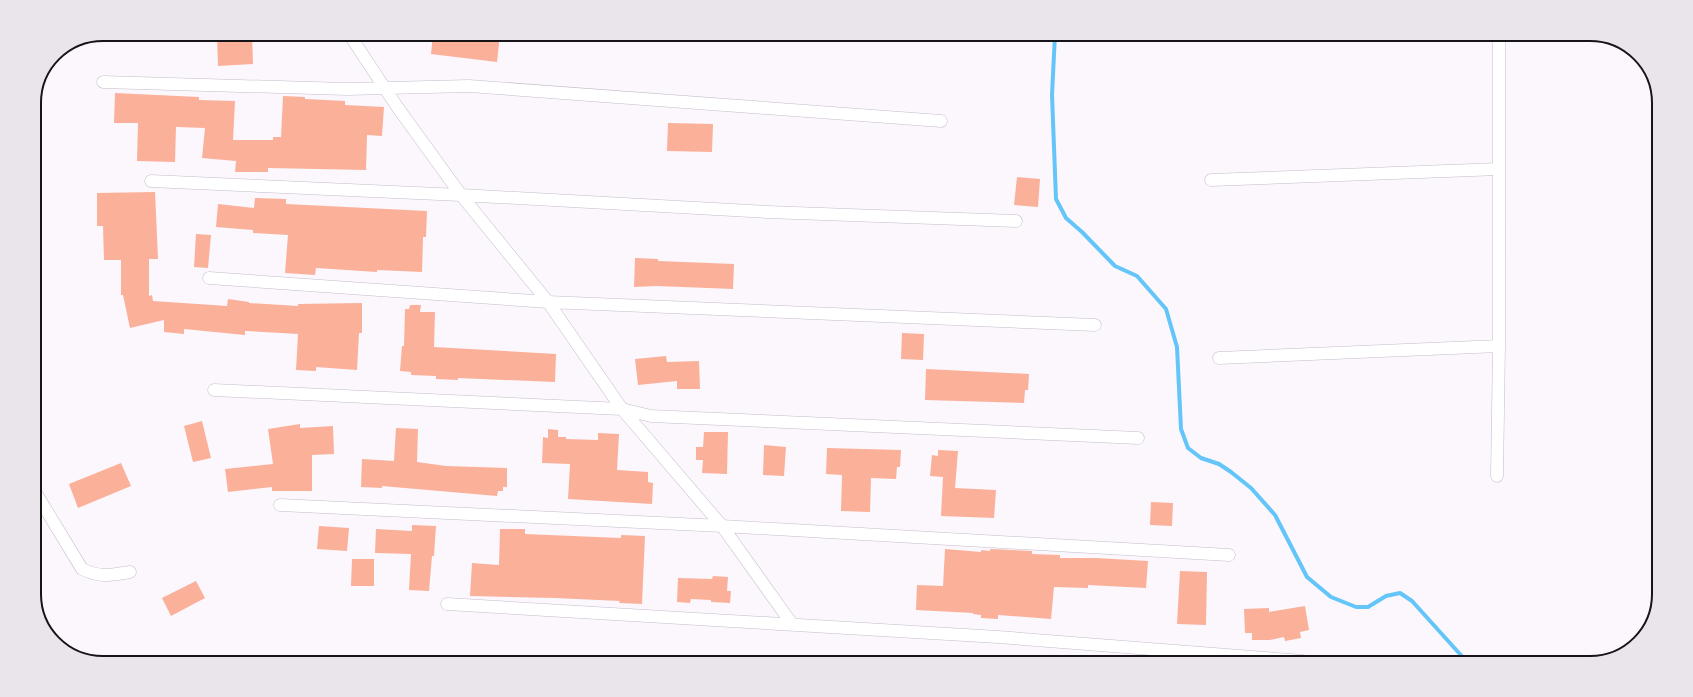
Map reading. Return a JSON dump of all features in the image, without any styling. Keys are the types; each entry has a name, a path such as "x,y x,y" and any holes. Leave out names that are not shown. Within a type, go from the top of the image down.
{"street":[{"path":"354,41 384,87 461,196 548,302 622,409 722,526 792,624"},
{"path":"1497,476 1499,346 1499,41"},
{"path":"103,82 347,90 384,87 469,86 942,121"},
{"path":"1210,180 1499,169"},
{"path":"151,181 767,212 1016,221"},
{"path":"209,278 548,302 1095,325"},
{"path":"1219,358 1499,346"},
{"path":"214,390 622,409 651,416 1138,438"},
{"path":"41,502 82,569 104,576 130,572"},
{"path":"280,505 722,526 1229,555"},
{"path":"447,604 998,637 1240,656"}],"building":[{"path":"217,41 252,41 253,64 218,66"},
{"path":"432,41 499,41 497,62 431,54"},
{"path":"115,93 199,97 199,100 235,101 233,140 273,140 273,137 281,137 283,96 305,97 305,99 345,101 345,105 384,107 382,136 367,135 366,170 268,168 268,172 235,172 236,161 202,158 205,128 176,127 175,162 137,161 138,123 114,123"},
{"path":"668,123 713,124 712,152 667,151"},
{"path":"1017,177 1040,179 1038,207 1014,205"},
{"path":"155,192 158,259 149,259 149,296 152,295 153,301 227,306 228,299 249,303 298,306 298,304 362,303 362,333 359,333 357,370 316,367 316,371 296,370 298,334 245,331 245,335 184,329 184,334 164,332 164,320 130,328 123,295 121,295 121,260 104,260 103,226 97,226 97,193"},
{"path":"255,198 286,199 286,204 427,211 426,237 423,237 422,272 377,270 377,272 316,268 315,275 285,273 288,235 253,233 253,230 216,227 218,204 254,208"},
{"path":"196,234 211,235 208,268 194,267"},
{"path":"635,258 658,259 658,261 734,264 733,289 657,286 634,287"},
{"path":"410,305 421,305 420,312 435,312 434,347 556,354 555,382 458,378 458,380 436,379 436,376 411,375 411,372 400,371 402,346 404,346 405,309 409,309"},
{"path":"902,333 924,334 923,360 901,359"},
{"path":"666,356 667,362 699,361 700,389 677,389 677,381 638,385 635,359"},
{"path":"926,369 1029,374 1028,390 1025,390 1024,403 925,400"},
{"path":"202,421 211,458 193,462 184,426"},
{"path":"300,424 300,428 333,426 334,454 312,455 312,491 272,491 272,487 228,492 225,469 273,464 268,429"},
{"path":"396,428 418,429 417,462 446,466 507,468 507,487 503,487 503,491 498,491 497,496 382,486 382,488 361,487 362,459 394,461"},
{"path":"548,429 558,430 558,437 566,437 566,439 598,440 598,433 619,434 617,470 648,472 648,482 653,483 652,504 568,499 570,464 542,463 543,437 548,438"},
{"path":"704,432 728,432 727,474 702,473 703,460 696,460 696,447 703,447"},
{"path":"764,445 786,447 784,476 763,475"},
{"path":"827,448 901,450 900,467 897,467 896,479 871,478 870,512 841,511 842,475 826,474"},
{"path":"938,450 958,451 955,488 996,490 994,518 941,516 943,477 930,476 932,455 938,456"},
{"path":"121,463 131,486 78,508 69,484"},
{"path":"1151,502 1173,503 1172,526 1150,525"},
{"path":"412,525 436,526 434,556 432,556 429,591 409,590 411,554 375,553 376,529 412,531"},
{"path":"319,526 349,528 347,551 317,549"},
{"path":"500,529 525,529 525,534 621,538 621,535 645,536 642,604 619,603 620,601 470,596 472,563 499,565"},
{"path":"945,549 981,552 981,550 990,551 990,549 1032,551 1032,554 1060,555 1060,558 1096,558 1148,561 1146,588 1088,585 1088,588 1054,587 1051,619 998,615 998,619 981,618 981,615 973,613 916,610 917,585 943,586"},
{"path":"352,559 374,559 374,586 351,586"},
{"path":"1180,571 1207,572 1206,625 1177,624"},
{"path":"713,576 728,577 727,591 731,591 730,603 691,599 690,603 677,602 678,578 712,579"},
{"path":"196,581 205,598 171,616 162,598"},
{"path":"1305,606 1309,630 1300,632 1301,638 1285,641 1284,637 1270,640 1252,640 1252,633 1245,633 1244,609 1269,608 1269,612"}],"waterway":[{"path":"1055,41 1052,95 1056,199 1066,218 1115,266 1137,276 1166,309 1177,347 1181,429 1188,448 1201,458 1219,464 1251,488 1275,515 1307,577 1331,597 1356,607 1368,607 1386,596 1400,593 1412,601 1462,656"}]}
